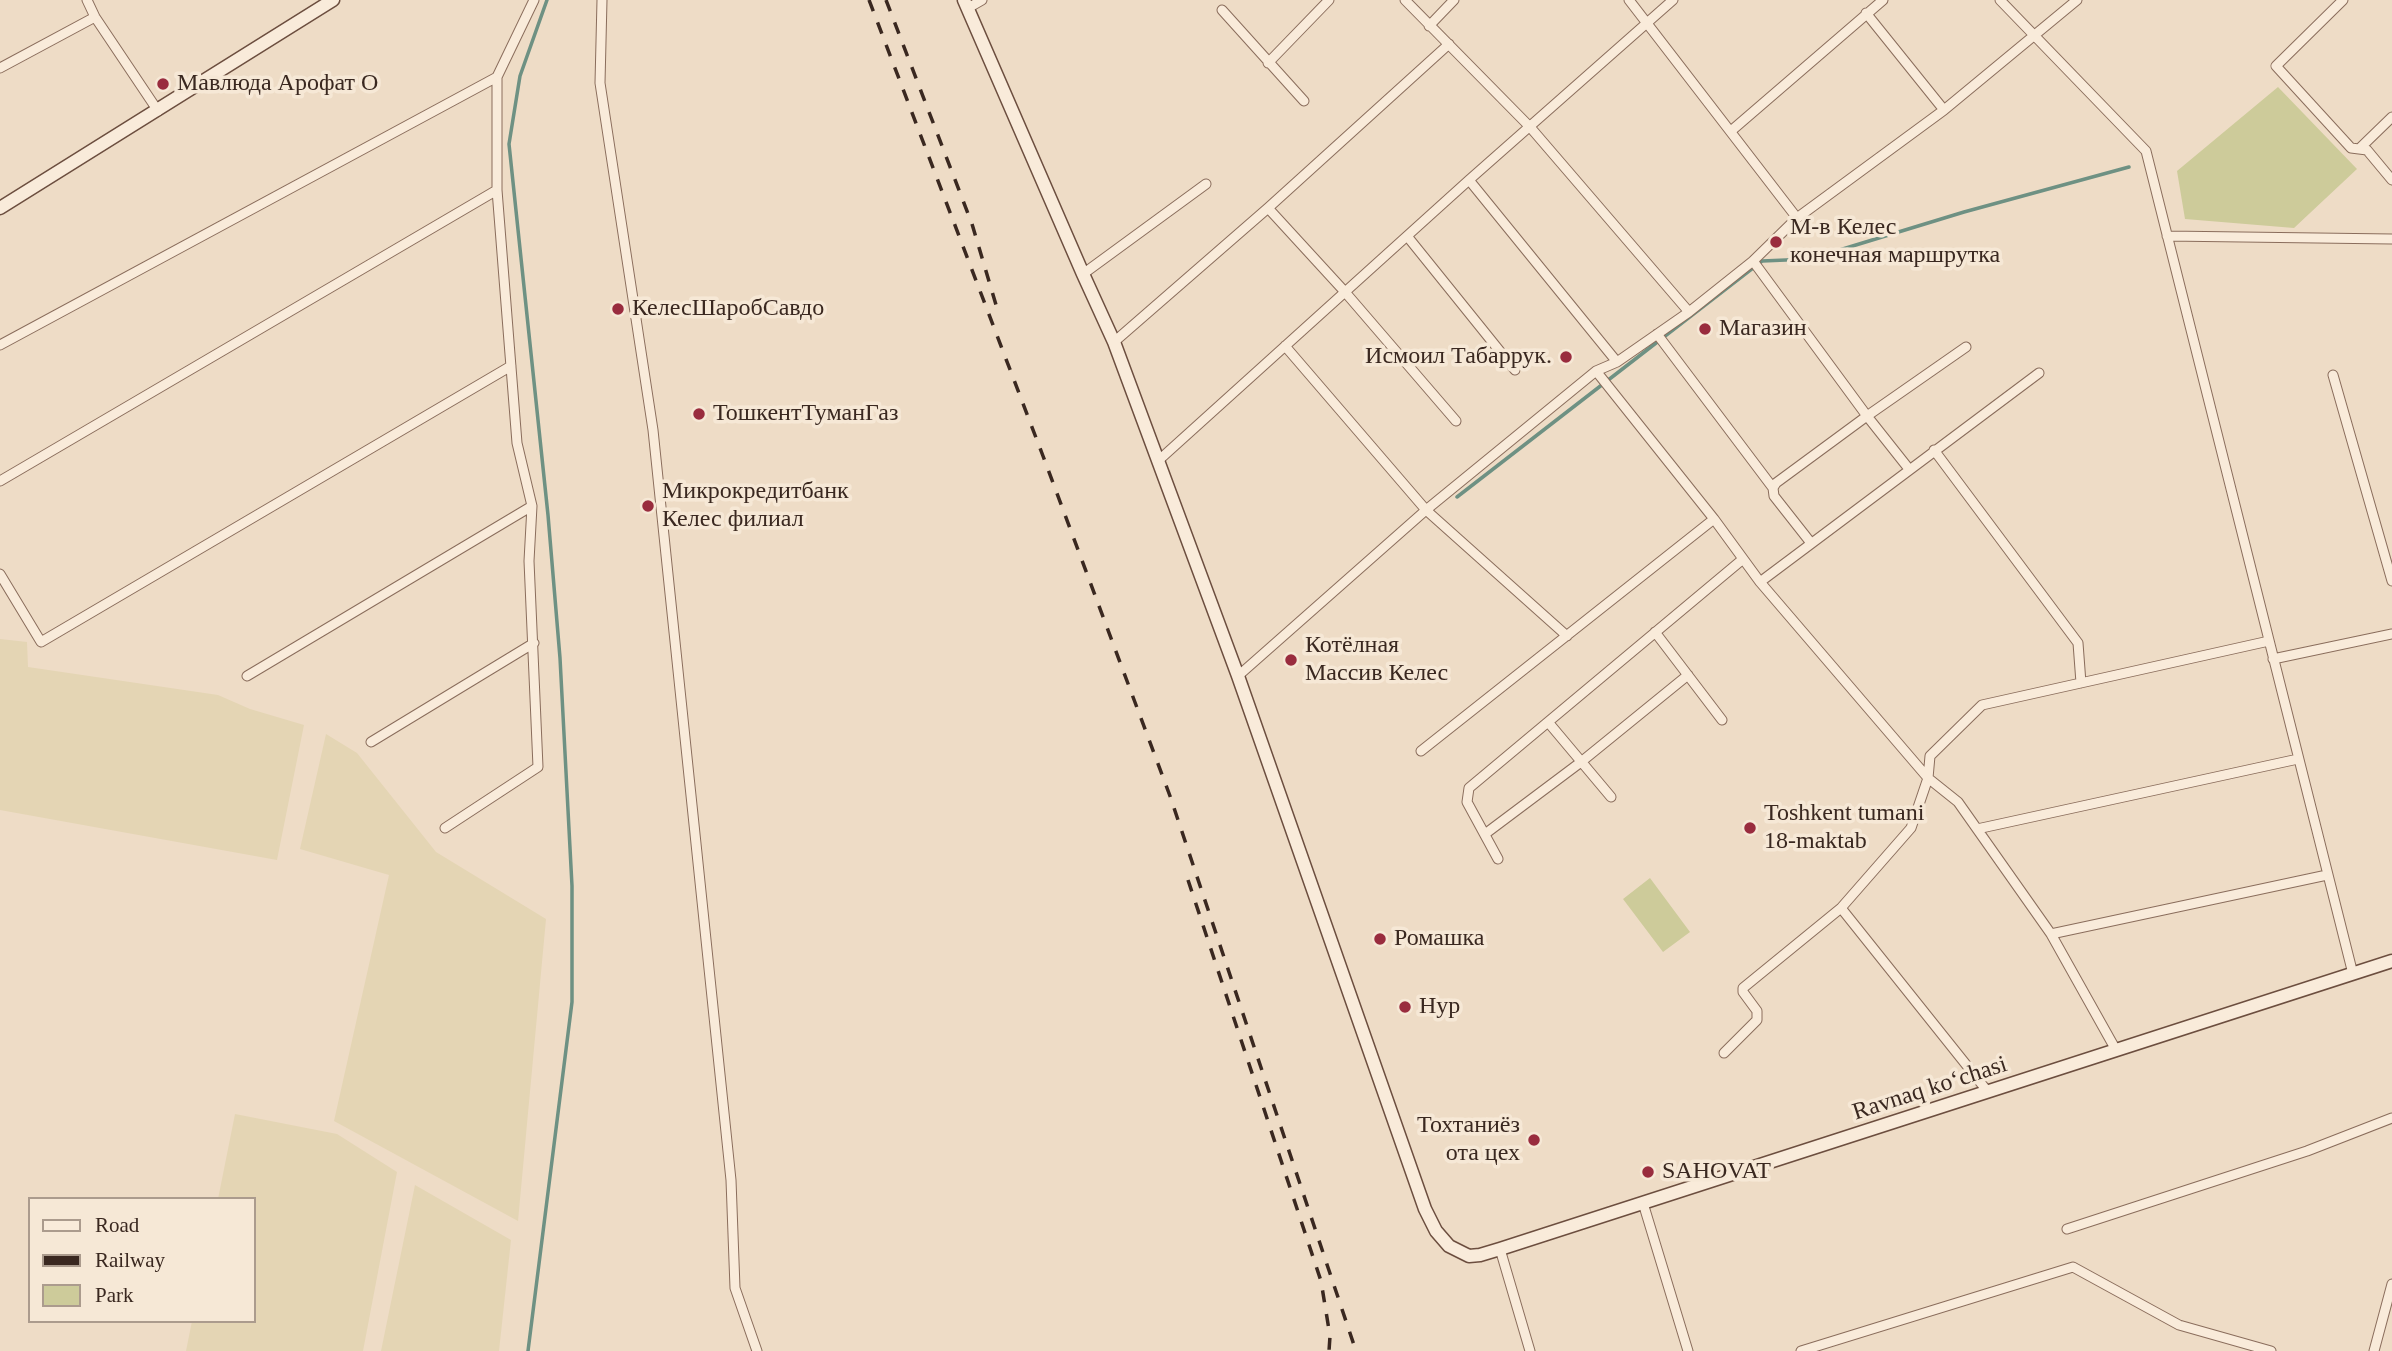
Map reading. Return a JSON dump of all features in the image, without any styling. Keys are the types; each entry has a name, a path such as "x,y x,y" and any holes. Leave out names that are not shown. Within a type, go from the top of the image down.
{"street":[{"path":"87,0 95,17 158,110"},
{"path":"0,208 333,0"},
{"path":"445,828 538,767 529,561 532,506 517,443 497,190 497,77 534,0"},
{"path":"602,0 600,83 653,430 731,1180 735,1288 757,1351"},
{"path":"982,0 966,4 1114,342 1238,676 1426,510 1596,371 1617,362 1689,312 1753,261 1797,218 1944,110 2077,0"},
{"path":"1268,63 1329,0"},
{"path":"1405,0 1530,127 1689,312"},
{"path":"1429,26 1454,0"},
{"path":"1629,0 1797,218"},
{"path":"1159,460 1673,0"},
{"path":"1731,131 1883,0"},
{"path":"2000,0 2146,151 2353,974"},
{"path":"2343,0 2276,66 2351,148 2367,150 2392,180"},
{"path":"1222,10 1304,101"},
{"path":"1866,13 1944,110"},
{"path":"0,68 95,17"},
{"path":"1114,342 1268,208 1449,44"},
{"path":"0,345 497,77"},
{"path":"2359,149 2392,117"},
{"path":"1469,180 1617,362"},
{"path":"1083,274 1206,184"},
{"path":"0,481 497,190"},
{"path":"1268,208 1345,292 1456,421"},
{"path":"1407,236 1516,370"},
{"path":"2167,236 2392,239"},
{"path":"1753,261 1909,469"},
{"path":"1657,334 1811,543"},
{"path":"1285,346 1426,510 1567,636"},
{"path":"1773,488 1867,416 1966,347"},
{"path":"0,574 41,642 511,366"},
{"path":"1596,371 1714,519 1760,582 1928,778 1958,802 2050,934 2116,1050"},
{"path":"1760,582 2039,373"},
{"path":"2333,375 2392,581"},
{"path":"1934,450 2078,643 2081,683"},
{"path":"247,676 532,506"},
{"path":"1421,751 1714,519"},
{"path":"1498,859 1468,802 1469,788 1743,559"},
{"path":"1656,632 1722,720"},
{"path":"2273,659 2392,634"},
{"path":"1724,1054 1757,1020 1757,1011 1743,988 1840,908 1911,828 1928,778 1930,756 1982,705 2269,641"},
{"path":"371,742 534,643"},
{"path":"1485,834 1581,762 1688,675"},
{"name":"Ravnaq ko‘chasi","path":"1238,676 1425,1209 1436,1231 1449,1246 1469,1256 1500,1250 2392,961"},
{"path":"1548,722 1611,797"},
{"path":"1977,829 2298,759"},
{"path":"2050,934 2328,874"},
{"path":"1840,908 1988,1092"},
{"path":"2067,1229 2307,1151 2392,1118"},
{"path":"1643,1203 1688,1351"},
{"path":"1500,1250 1530,1351"},
{"path":"1801,1351 2073,1267 2179,1325 2271,1351"},
{"path":"2374,1351 2387,1318 2392,1284"}],"shaded area":[{"path":"0,639 27,642 28,667 218,695 250,709 304,725 277,860 0,810"},
{"path":"326,734 357,753 436,852 546,919 518,1221 334,1121 389,875 300,849"},
{"path":"235,1114 337,1134 397,1172 363,1351 186,1351 192,1323 256,1323 256,1197 218,1197"},
{"path":"415,1185 511,1240 499,1351 381,1351"}],"green space":[{"path":"2278,87 2357,169 2294,228 2185,219 2177,171"},
{"path":"1650,878 1690,932 1663,952 1623,899"}],"waterway":[{"path":"528,1351 572,1002 572,886 560,658 548,515 509,144 520,76 547,0"},
{"path":"1457,497 1762,261 1810,259 1964,212 2129,167"}],"railway":[{"path":"869,0 1170,796 1356,1351"},
{"path":"886,0 972,224 999,315"},
{"path":"1188,880 1321,1281 1330,1336 1329,1351"}],"place":[{"name":"Мавлюда Арофат О","path":"163,84"},
{"name":"М-в Келес конечная маршрутка","path":"1776,242"},
{"name":"КелесШаробСавдо","path":"618,309"},
{"name":"Магазин","path":"1705,329"},
{"name":"Исмоил Табаррук.","path":"1566,357"},
{"name":"ТошкентТуманГаз","path":"699,414"},
{"name":"Микрокредитбанк Келес филиал","path":"648,506"},
{"name":"Котёлная Массив Келес","path":"1291,660"},
{"name":"Toshkent tumani 18-maktab","path":"1750,828"},
{"name":"Ромашка","path":"1380,939"},
{"name":"Нур","path":"1405,1007"},
{"name":"Тохтаниёз ота цех","path":"1534,1140"},
{"name":"SAHOVAT","path":"1648,1172"}]}
